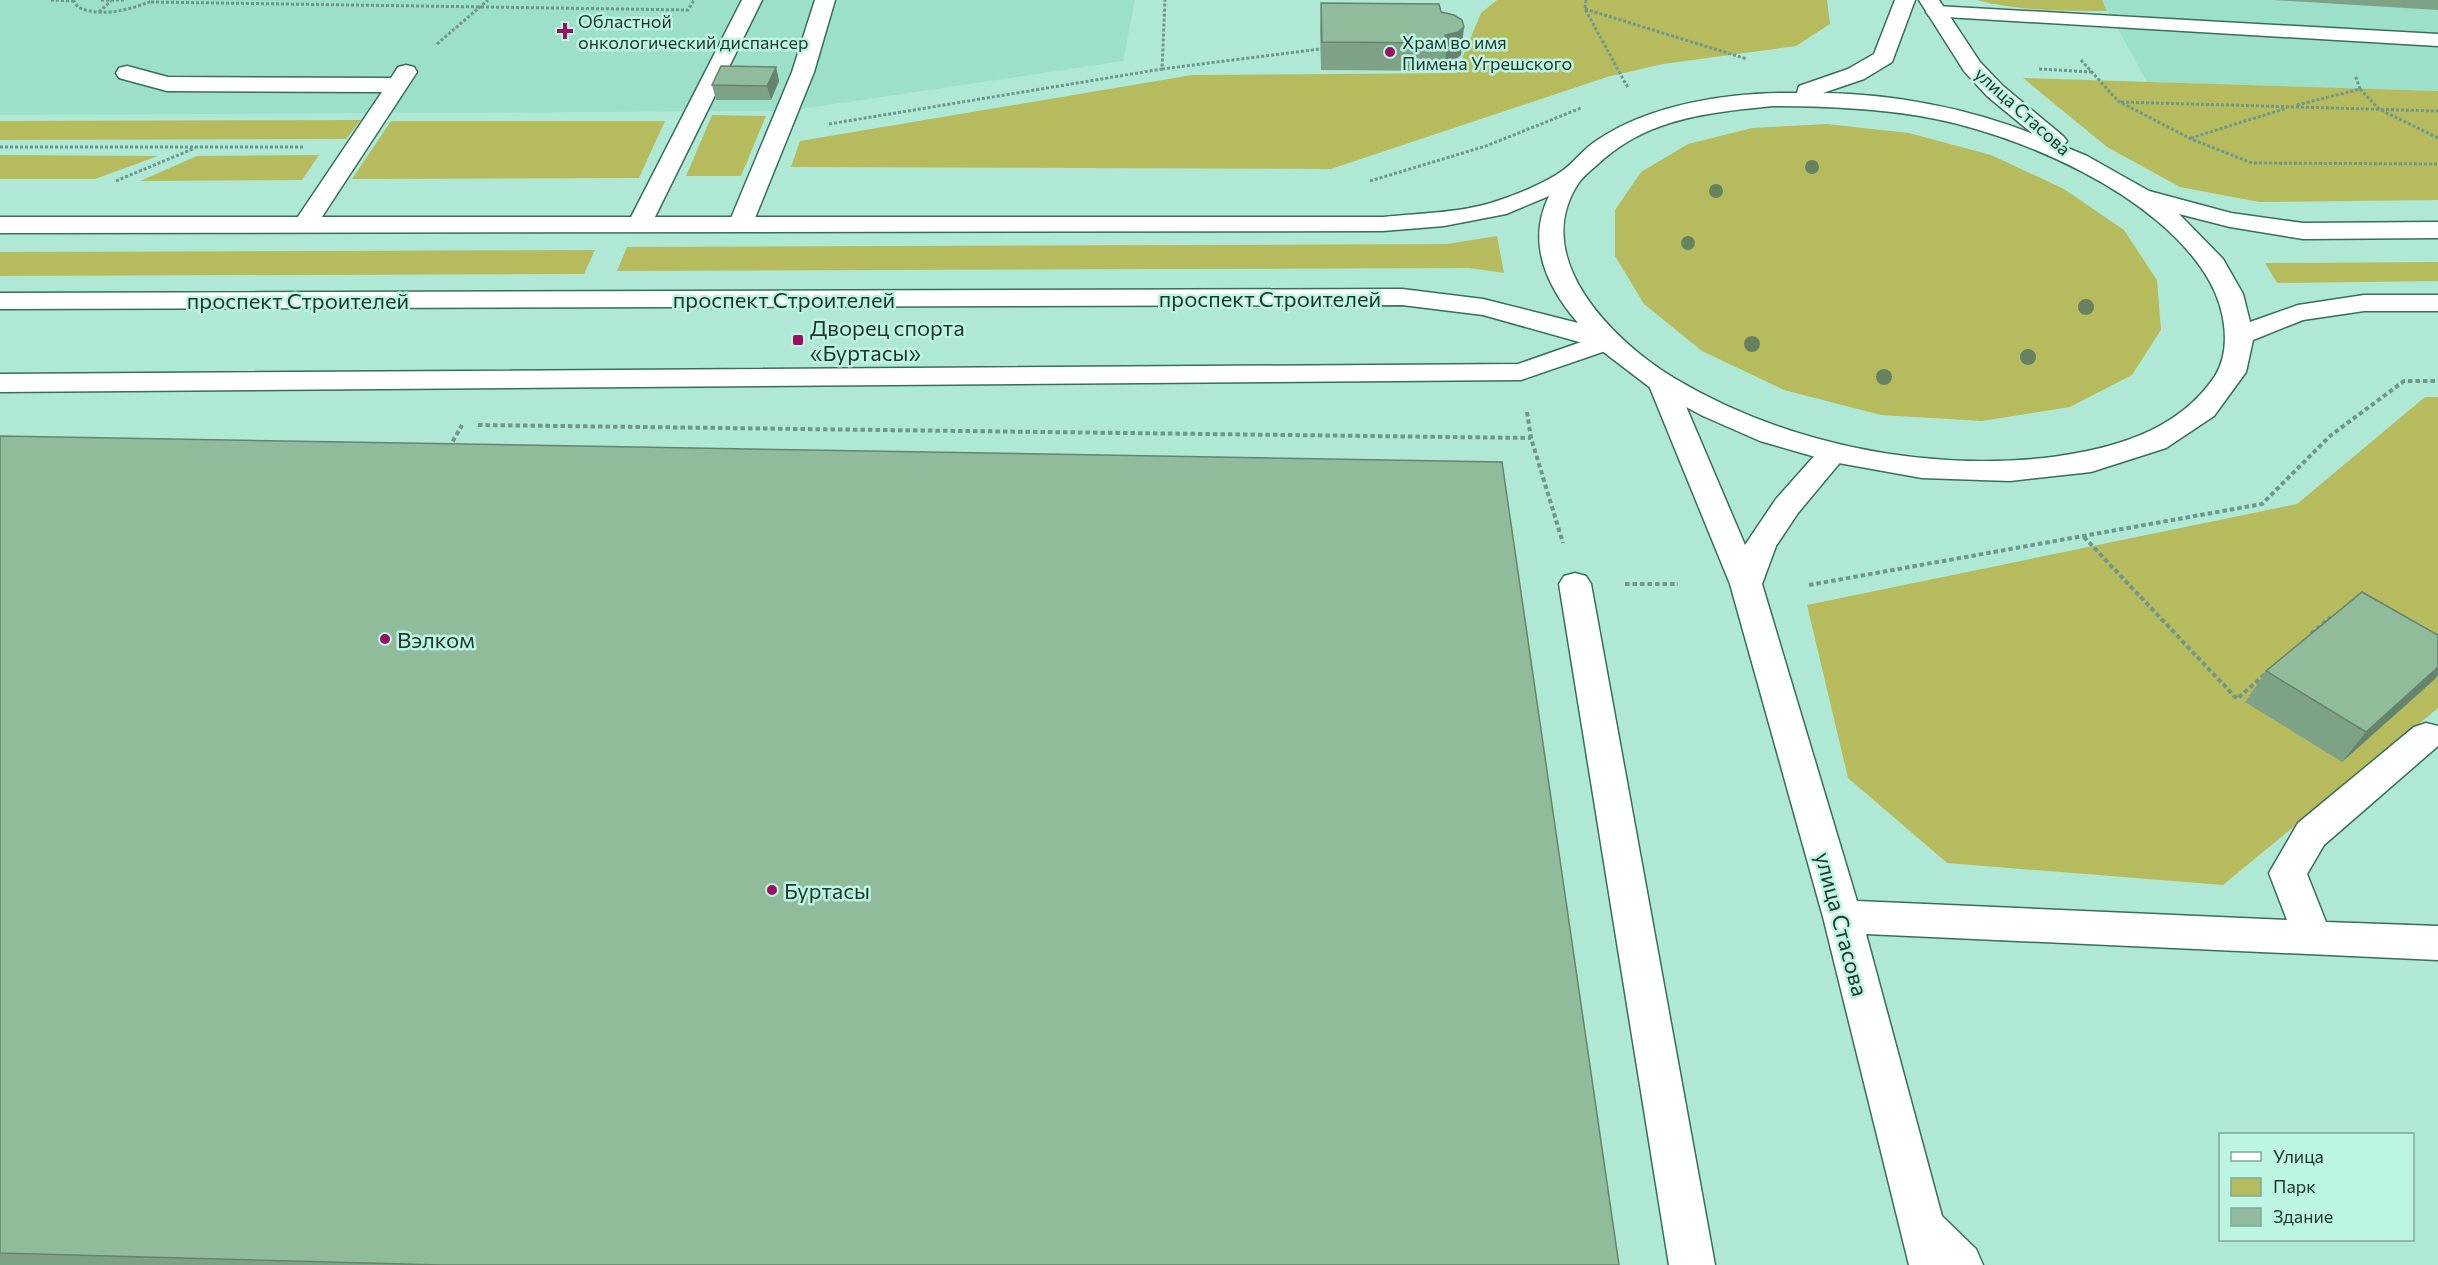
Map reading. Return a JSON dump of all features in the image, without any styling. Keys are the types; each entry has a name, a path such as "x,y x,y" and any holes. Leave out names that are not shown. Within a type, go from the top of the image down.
{"main road":[{"path":"639,223 752,0"},
{"path":"741,223 803,72 825,0"},
{"path":"1773,99 1826,86 1871,66 1884,57 1905,0"},
{"path":"1932,6 2041,17 2438,40"},
{"name":"улица Стасова","path":"1932,6 1972,66 1995,91 2079,161"},
{"path":"127,74 167,84 403,77"},
{"path":"305,224 403,77"},
{"path":"0,225 1383,224 1444,219 1506,207 1570,177 1604,146 1650,122 1707,106 1773,99 1843,100 1924,110 2004,131 2079,161 2140,196 2179,226 2210,259 2230,294 2240,335 2298,313 2364,303 2438,303"},
{"path":"0,383 1521,372 1607,341 1570,297 1552,253 1553,213 1570,177"},
{"path":"2140,196 2230,220 2303,231 2438,230"},
{"name":"проспект Строителей","path":"0,302 1402,297 1483,307 1548,322 1607,341 1662,383 1713,410 1761,430 1833,453 1922,468 1999,471 2091,462 2156,441 2204,410 2232,372 2240,335"},
{"name":"улица Стасова","path":"1662,383 1746,584 1842,917 1927,1247"},
{"path":"1746,584 1761,545 1787,506 1833,453"},
{"path":"1575,584 1692,1265"},
{"path":"2313,938 2288,873 2311,834 2426,736"},
{"path":"1842,917 2438,943"},
{"path":"1927,1247 1960,1265"}],"path":[{"path":"51,0 73,0 80,9 98,12 126,10 152,1 688,10 694,0"},
{"path":"101,0 125,0"},
{"path":"403,77 488,0"},
{"path":"1162,69 1165,0"},
{"path":"1586,0 1585,9 1629,88 1618,93"},
{"path":"98,12 111,1"},
{"path":"1585,9 1750,60"},
{"path":"2041,17 2118,101 2191,139 2252,162 2438,164"},
{"path":"2341,34 2360,89 2379,109 2438,138"},
{"path":"778,132 1162,69 1320,49"},
{"path":"1972,66 2091,72"},
{"path":"2191,139 2290,106 2360,89"},
{"path":"2118,101 2438,111"},
{"path":"1370,181 1486,146 1585,106"},
{"path":"0,147 356,147"},
{"path":"111,183 197,147"},
{"path":"1521,372 1531,438 1575,584"},
{"path":"1809,585 2262,504 2330,436 2404,381 2438,381"},
{"path":"450,425 1531,438"},
{"path":"444,455 462,425"},
{"path":"2083,537 2237,699 2271,669"},
{"path":"2306,639 2331,616"}],"shaded area":[{"name":"Областной онкологический диспансер","path":"0,0 1135,0 1123,61 787,111 0,115"},
{"path":"2102,0 2438,0 2438,91 2147,82"}],"green space":[{"path":"1497,0 1827,0 1830,24 1796,46 1663,64 1607,77 1331,169 791,167 800,141 1192,75 1456,73 1481,13"},
{"path":"1976,0 2102,0 2107,11 2025,8"},
{"path":"2023,78 2438,91 2438,200 2259,202 2180,187 2107,147"},
{"path":"712,115 766,116 741,176 686,176"},
{"path":"361,120 346,139 0,140 0,121"},
{"path":"391,121 665,121 639,178 352,179"},
{"path":"1827,124 1909,133 1991,155 2064,189 2124,230 2157,280 2161,330 2132,375 2070,407 1982,421 1881,415 1784,390 1702,351 1644,304 1615,256 1615,210 1641,172 1688,144 1752,128"},
{"path":"0,155 158,156 95,179 0,179"},
{"path":"319,155 302,180 140,181 197,156"},
{"path":"1497,236 1504,273 1469,268 617,271 627,247 1447,244"},
{"path":"595,250 584,274 0,276 0,252"},
{"path":"2438,262 2438,281 2277,283 2265,263"},
{"path":"2425,397 2438,397 2438,708 2223,885 1947,863 1848,778 1807,605 2297,504"}],"building":[{"path":"1321,3 1439,4 1441,12 1454,15 1462,20 1464,27 1458,32 1445,35 1447,43 1322,42"},
{"path":"721,66 776,67 767,86 712,85"},
{"name":"Буртасы","path":"0,436 1502,462 1619,1265 441,1265 0,1253"},
{"path":"2362,592 2438,635 2438,667 2366,732 2266,671"}],"place":[{"name":"Областной онкологический диспансер","path":"565,31"},
{"name":"Храм во имя Пимена Угрешского","path":"1390,52"},
{"name":"Дворец спорта «Буртасы»","path":"798,340"},
{"name":"Вэлком","path":"385,639"},
{"name":"Буртасы","path":"772,890"}]}
